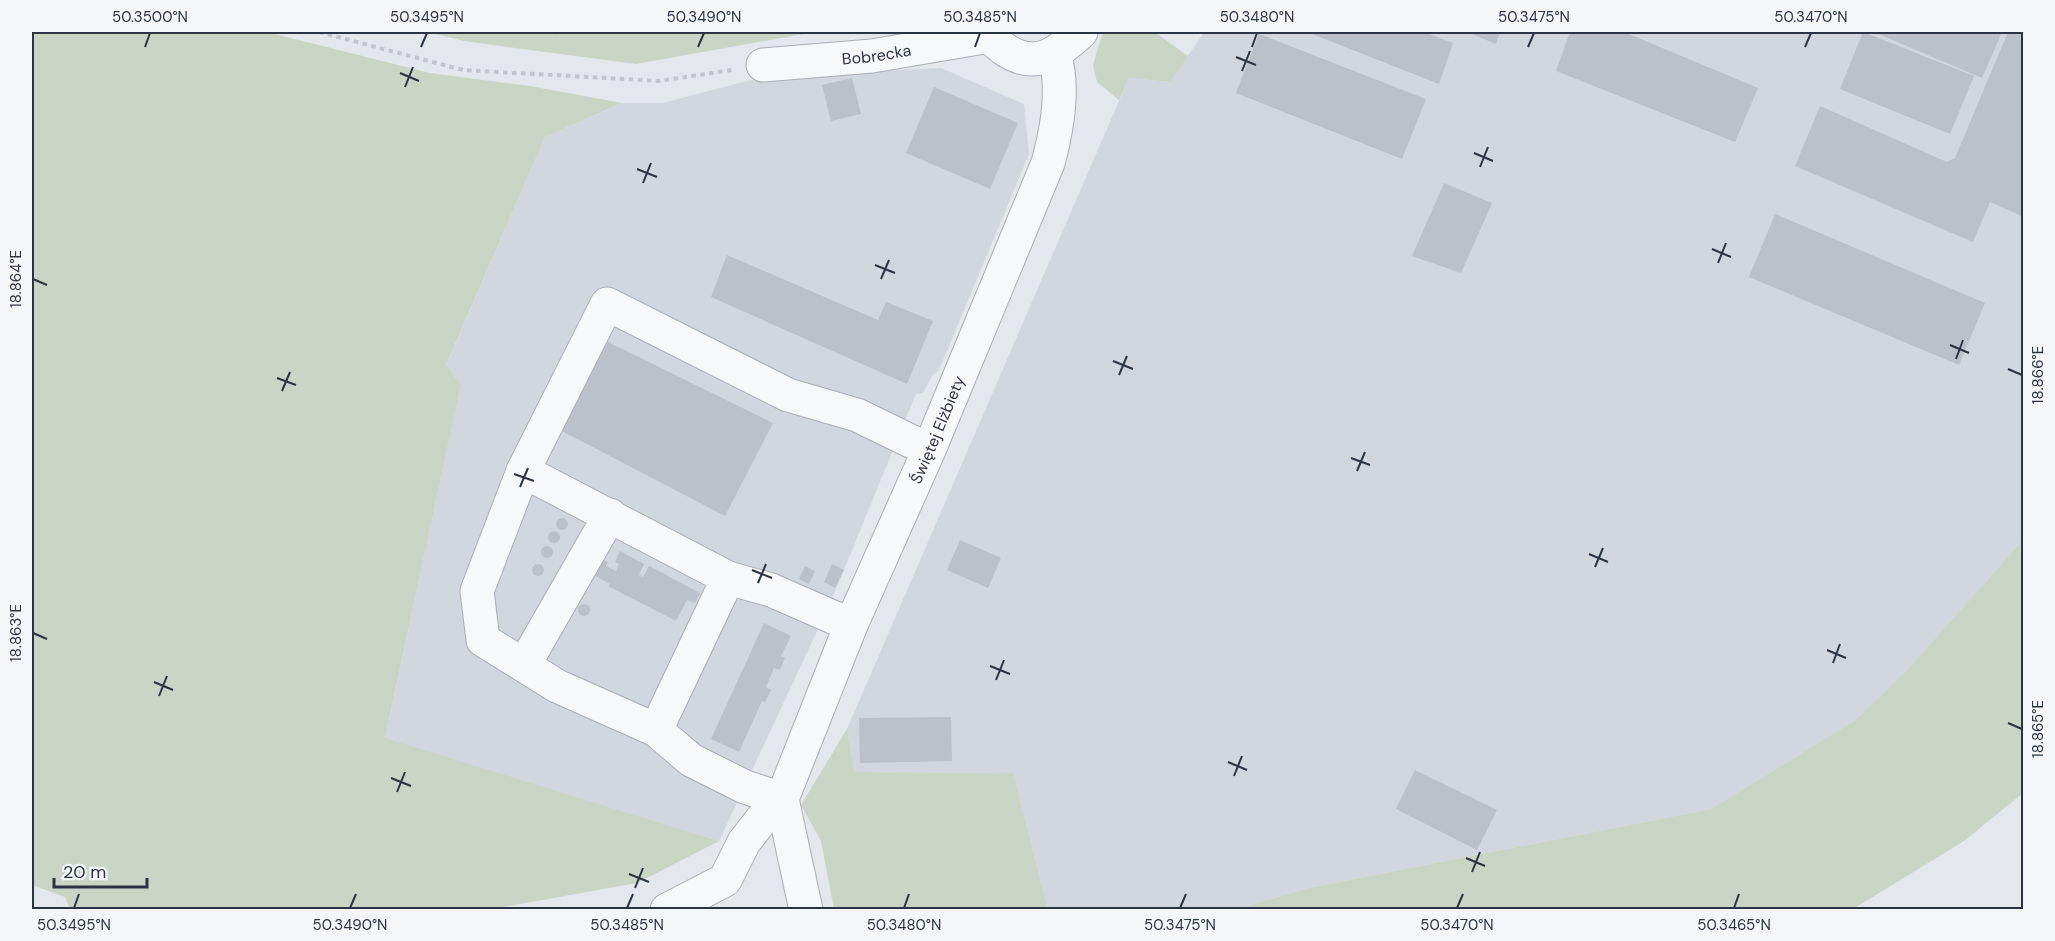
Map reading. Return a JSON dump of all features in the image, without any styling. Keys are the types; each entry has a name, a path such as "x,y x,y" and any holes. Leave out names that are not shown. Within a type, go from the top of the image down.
{"street":[{"path":"989,34 1008,52 1020,57 1041,58 1054,53 1081,32"},
{"name":"Bobrecka","path":"763,65 872,56 989,34"},
{"name":"Świętej Elżbiety","path":"782,799 851,625 929,450 1048,163 1058,106 1059,74 1054,53"},
{"path":"782,799 745,787 691,760 656,730 557,686 483,640 477,591 523,471 607,304 788,395 857,415 929,450"},
{"path":"523,471 728,578 771,590 851,625"},
{"path":"524,665 610,515"},
{"path":"656,730 728,578"},
{"path":"667,909 725,880 744,842 782,799"},
{"path":"782,799 806,909"}],"path":[{"path":"319,32 463,70 659,81 763,65"}],"shaded area":[{"path":"1204,32 2023,32 2023,540 1907,670 1854,721 1711,809 1309,888 1236,909 1048,909 1013,773 855,772 847,729 1129,78 1170,82"},
{"path":"941,68 1024,104 1029,154 939,370 932,376 923,393 916,394 832,599 719,841 385,739 461,385 446,366 545,137 623,103 663,103 766,76"}],"green space":[{"path":"32,32 267,32 430,73 530,86 622,103 545,137 446,365 461,385 385,738 719,841 637,883 492,909 70,909 65,897 32,885"},
{"path":"427,32 815,32 636,64 464,41"},
{"path":"1103,32 1155,32 1188,56 1170,82 1129,78 1119,100 1097,82 1093,65"},
{"path":"2023,540 2023,793 1964,841 1853,909 1236,909 1309,888 1711,809 1854,721 1907,670"},
{"path":"847,729 855,772 1013,773 1048,909 834,909 821,841 801,805"}],"building":[{"path":"1307,32 1424,32 1453,43 1439,84"},
{"path":"1467,32 1500,32 1496,44"},
{"path":"1570,32 1624,32 1758,88 1735,142 1556,71"},
{"path":"1863,32 1974,76 1950,134 1840,89"},
{"path":"1874,32 2002,32 1982,78"},
{"path":"2008,32 2024,32 2024,217 1990,202 1973,242 1795,166 1820,106 1947,162 1955,158"},
{"path":"1259,34 1426,99 1402,159 1236,93"},
{"path":"852,78 861,114 831,121 822,85"},
{"path":"934,87 1018,123 990,189 906,153"},
{"path":"1444,183 1492,203 1461,273 1412,256"},
{"path":"1775,214 1985,303 1959,365 1749,277"},
{"path":"727,255 878,320 886,302 933,321 907,384 711,297"},
{"path":"606,341 773,423 725,516 562,431"},
{"path":"564,518 567,519 567,529 560,530 557,529 556,522 557,519"},
{"path":"556,531 559,532 559,542 552,543 549,542 548,535 549,532"},
{"path":"960,540 1001,558 988,588 947,570"},
{"path":"549,546 552,547 552,557 545,558 542,557 541,550 542,547"},
{"path":"581,547 608,562 606,566 616,571 619,564 615,562 620,551 644,564 639,575 643,577 649,566 700,593 695,603 687,600 676,621 608,586 610,584 592,574"},
{"path":"540,564 543,565 543,575 536,576 533,575 532,568 533,565"},
{"path":"832,564 844,570 835,588 824,582"},
{"path":"805,566 815,571 809,584 799,579"},
{"path":"586,604 589,605 589,615 582,616 579,615 578,608 579,605"},
{"path":"764,623 791,636 781,656 785,658 780,670 774,668 766,687 771,690 765,702 762,701 739,752 711,739"},
{"path":"951,717 952,761 860,763 859,718"},
{"path":"1415,770 1497,810 1477,850 1396,809"}]}
